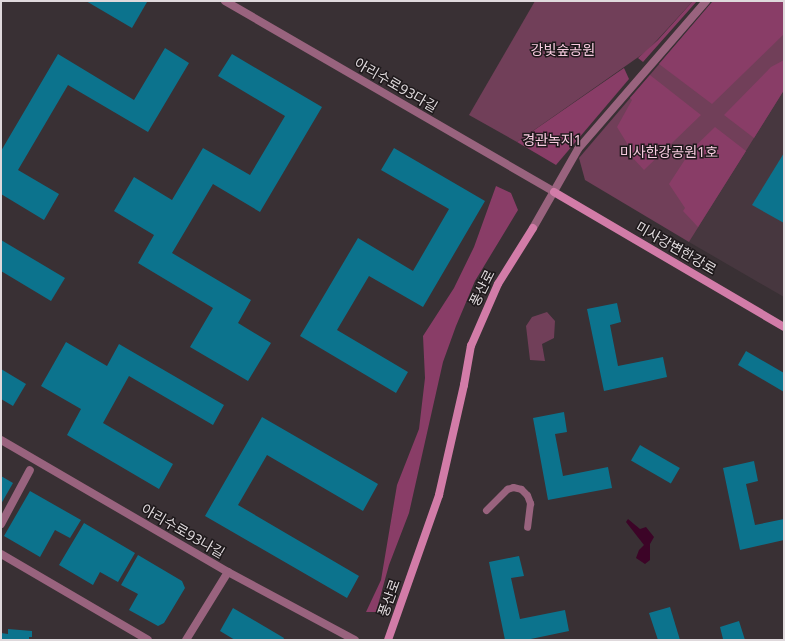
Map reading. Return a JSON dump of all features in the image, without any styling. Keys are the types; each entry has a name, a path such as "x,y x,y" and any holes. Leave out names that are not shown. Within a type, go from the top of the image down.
{"street":[{"name":"아리수로93다길","path":"226,1 554,192"},
{"name":"풍산로","path":"388,640 439,495 464,385 470,346 498,284 554,192 567,164 578,149 706,1"},
{"name":"미사강변한강로","path":"554,192 784,327"},
{"name":"아리수로93나길","path":"1,440 228,572 355,640"},
{"path":"1,524 30,470"},
{"path":"1,554 148,640"},
{"path":"186,640 228,572"}],"lane":[{"path":"486,510 507,489 513,487 521,489 527,495 530,503 527,527"}],"shaded area":[{"path":"784,90 784,297 689,242"},
{"path":"628,519 640,529 646,527 654,537 650,544 650,560 645,564 636,558 639,550 644,545 626,522"}],"green space":[{"name":"강빛숲공원","path":"535,1 693,1 647,51 517,142 469,115"},
{"path":"693,1 697,1 643,62 638,58 658,40"},
{"name":"미사한강공원1호","path":"713,1 784,1 784,90 689,242 585,180 579,158"},
{"path":"713,1 784,1 784,34 712,104 659,64"},
{"path":"784,60 784,90 754,138 724,115 771,67"},
{"name":"경관녹지1","path":"624,68 629,79 556,165 517,142"},
{"path":"650,75 701,115 644,170 631,156 633,153 617,127 632,100 630,98"},
{"path":"715,127 746,151 698,227 683,211 685,208 669,184 686,158 685,156"},
{"path":"496,186 511,193 518,210 475,281 456,326 443,362 409,513 389,565 376,612 366,612 381,580 397,485 419,429 425,378 423,336 454,288 474,247"},
{"path":"547,312 555,321 554,338 542,344 545,361 530,360 526,326 532,317"}],"building":[{"path":"86,1 145,1 147,2 132,28"},
{"path":"165,48 189,63 148,132 68,85 18,170 59,194 44,220 1,194 1,151 58,54 134,100"},
{"path":"232,54 322,107 260,212 213,184 172,253 251,300 238,323 271,343 248,381 190,347 213,308 138,263 154,235 114,211 134,177 172,200 203,148 250,175 285,116 218,76"},
{"path":"394,148 485,201 423,307 369,276 337,330 408,372 396,393 300,336 358,238 413,271 449,209 381,170"},
{"path":"784,153 784,223 752,205"},
{"path":"1,240 65,278 51,301 1,271"},
{"path":"617,303 621,322 610,325 618,366 663,357 667,377 604,391 587,309"},
{"path":"66,342 107,366 119,344 224,405 213,425 129,376 103,423 173,464 159,489 67,435 81,409 41,386"},
{"path":"746,351 784,373 784,392 738,365"},
{"path":"1,369 26,384 13,406 1,399"},
{"path":"564,412 567,432 555,434 563,476 608,467 612,488 548,500 533,418"},
{"path":"262,417 378,484 363,511 267,455 238,505 359,576 347,598 205,516"},
{"path":"640,445 680,468 671,484 631,461"},
{"path":"754,461 758,481 746,484 755,525 784,519 784,540 740,550 723,468"},
{"path":"1,476 13,483 1,504"},
{"path":"30,491 81,520 70,538 55,530 40,557 4,536"},
{"path":"84,523 135,553 118,582 100,572 93,585 59,565"},
{"path":"138,555 182,581 185,588 164,623 158,626 129,610 138,594 121,585"},
{"path":"519,556 524,576 511,578 520,619 565,610 569,631 526,640 505,640 489,562"},
{"path":"670,607 680,640 658,640 649,613"},
{"path":"233,608 284,638 283,640 235,640 220,631"},
{"path":"739,621 745,640 720,640 723,639 720,627"},
{"path":"8,629 32,631 32,637 29,637 29,640 1,640 1,633 8,634"}]}
